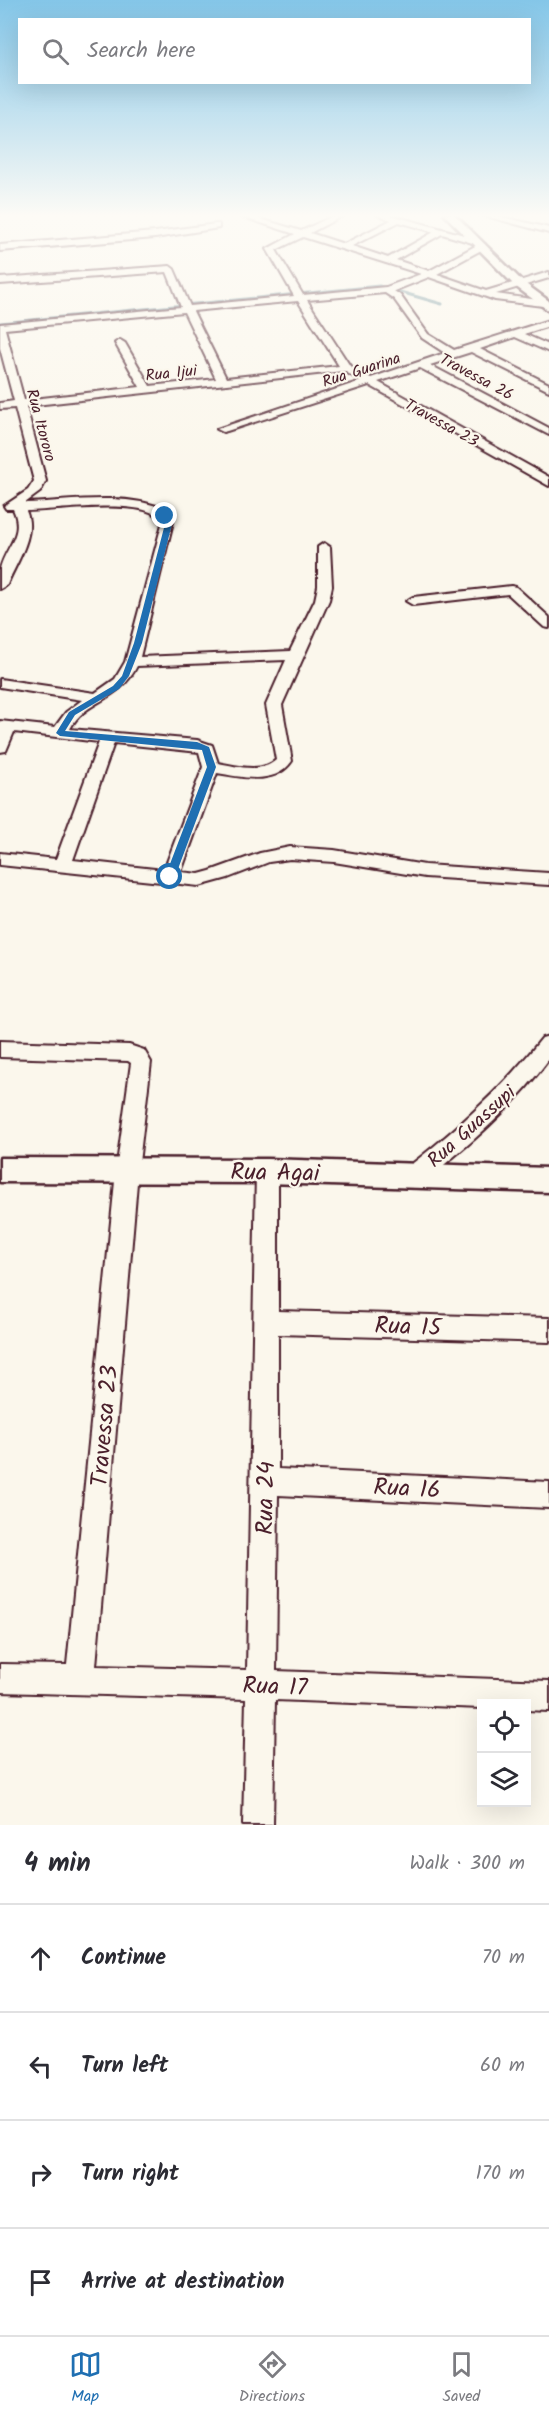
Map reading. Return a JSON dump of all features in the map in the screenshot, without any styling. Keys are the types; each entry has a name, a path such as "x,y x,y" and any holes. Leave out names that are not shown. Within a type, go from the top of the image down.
{"street":[{"path":"182,299 224,382"},
{"path":"0,328 244,299"},
{"path":"301,299 346,368"},
{"path":"399,299 425,336 453,354"},
{"path":"501,299 512,303 546,305"},
{"name":"Rua Guarina","path":"223,429 549,323"},
{"name":"Rua Itororo","path":"0,328 18,404 40,481 38,488 10,507"},
{"path":"516,334 549,349"},
{"path":"120,343 147,390"},
{"path":"471,348 549,388"},
{"name":"Travessa 26","path":"422,365 549,432"},
{"name":"Rua Ijui","path":"0,406 346,368"},
{"name":"Travessa 23","path":"346,368 546,477"},
{"path":"10,507 123,505 144,507 158,511 165,516 168,524 132,662 125,676 116,687 72,714 60,733"},
{"path":"0,585 24,530 24,520 10,507"},
{"path":"211,767 259,773 271,772 279,768 284,761 274,705 322,600 325,586 324,547"},
{"path":"412,601 511,590 549,624"},
{"path":"132,662 295,655"},
{"path":"0,682 99,698"},
{"path":"0,747 4,727 197,745 206,748 211,767 170,877"},
{"path":"62,866 108,738"},
{"path":"0,859 199,880 219,877 264,857 288,853 311,854 410,869 549,879"},
{"name":"Rua Guassupi","path":"412,1177 468,1133 495,1108 549,1044"},
{"name":"Travessa 23","path":"0,1049 129,1053 137,1056 142,1068 127,1171 81,1681"},
{"name":"Rua Agai","path":"0,1170 267,1171 549,1180"},
{"name":"Rua 24","path":"258,1825 265,1481 267,1171"},
{"name":"Rua 15","path":"267,1322 549,1330"},
{"name":"Rua 16","path":"265,1481 549,1495"},
{"name":"Rua 17","path":"0,1678 549,1696"}],"waterway":[{"path":"0,323 244,299"},
{"path":"425,299 442,304"}],"route":[{"path":"165,516 168,524 132,662 116,687 72,714 60,733 197,745 206,748 211,767 170,877"}]}
